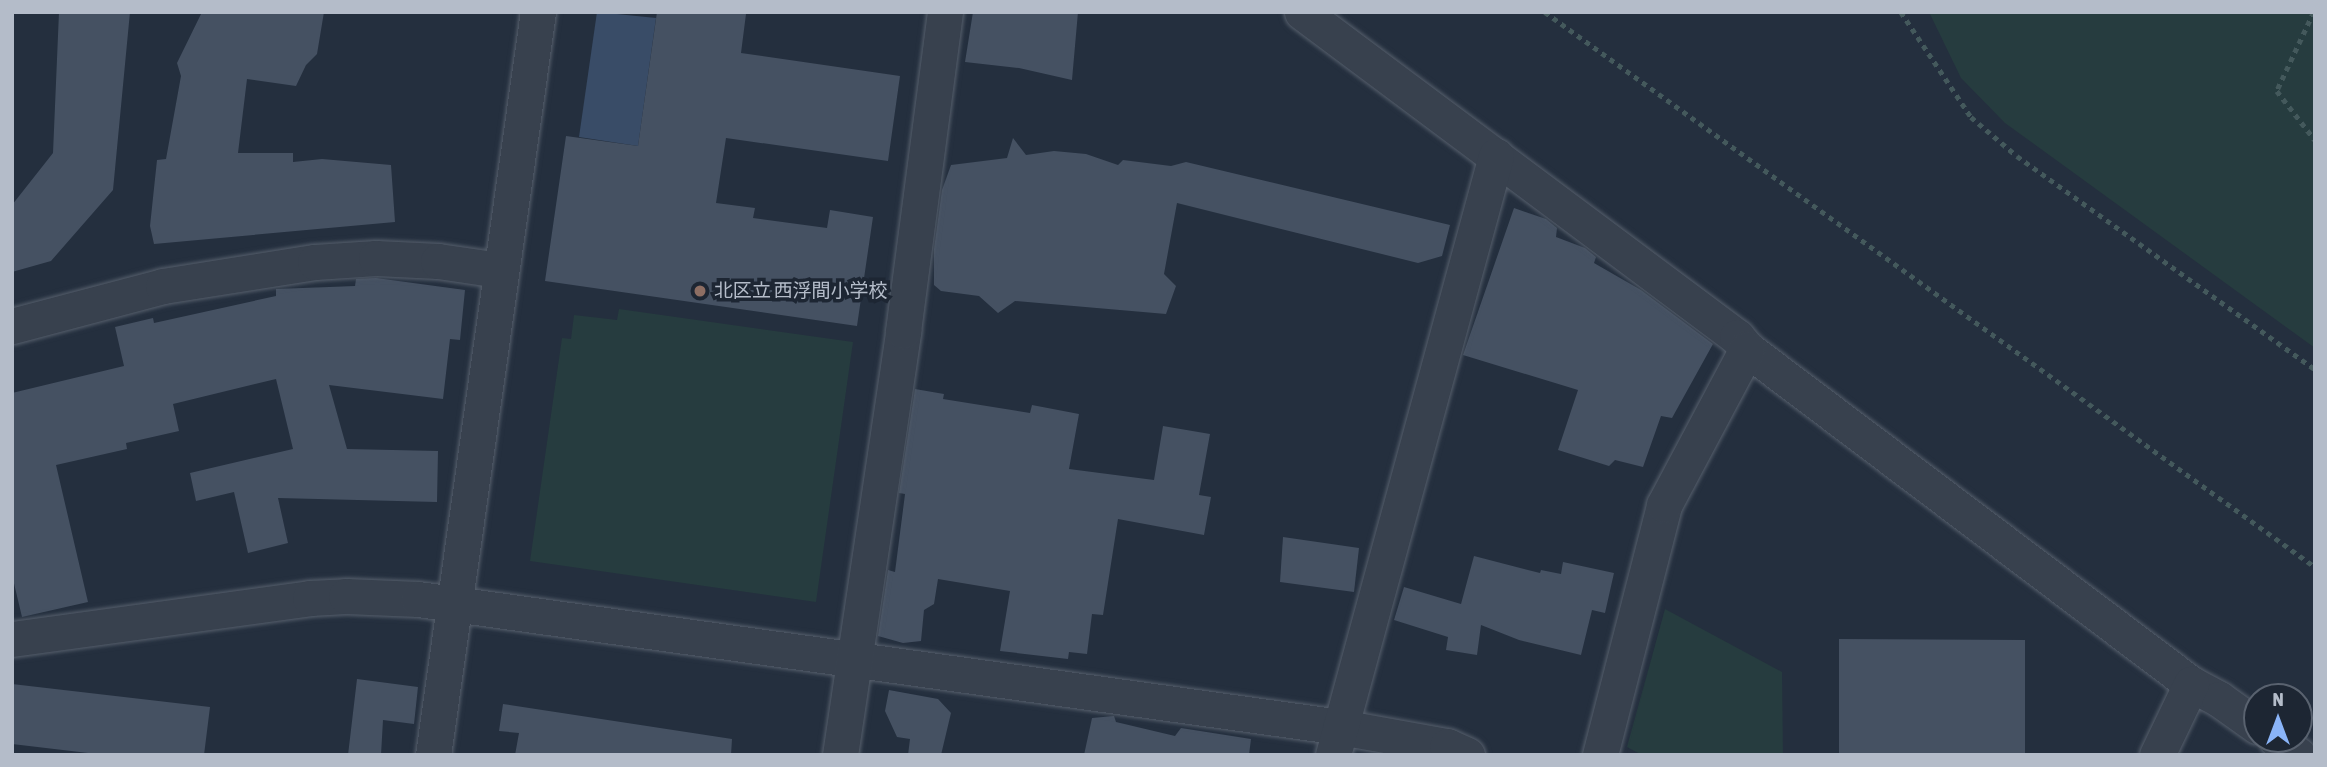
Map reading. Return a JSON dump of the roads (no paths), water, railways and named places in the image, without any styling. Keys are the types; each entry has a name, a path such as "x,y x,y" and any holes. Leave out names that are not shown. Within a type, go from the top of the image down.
{"street":[{"path":"433,755 538,12"},
{"path":"840,755 945,12"},
{"path":"1302,12 1737,337 1747,349 2191,684 2219,698 2243,716"},
{"path":"1337,741 1496,156"},
{"path":"12,326 163,286 315,261 376,258 438,261 500,270"},
{"path":"1600,755 1664,505 1747,349"},
{"path":"12,639 310,598 383,596 853,660 1337,741 1447,746 1467,755"},
{"path":"2157,755 2191,684"}],"water":[{"path":"597,12 656,18 638,146 579,137"}],"place":[{"name":"北区立 西浮間小学校","path":"700,291"}]}
